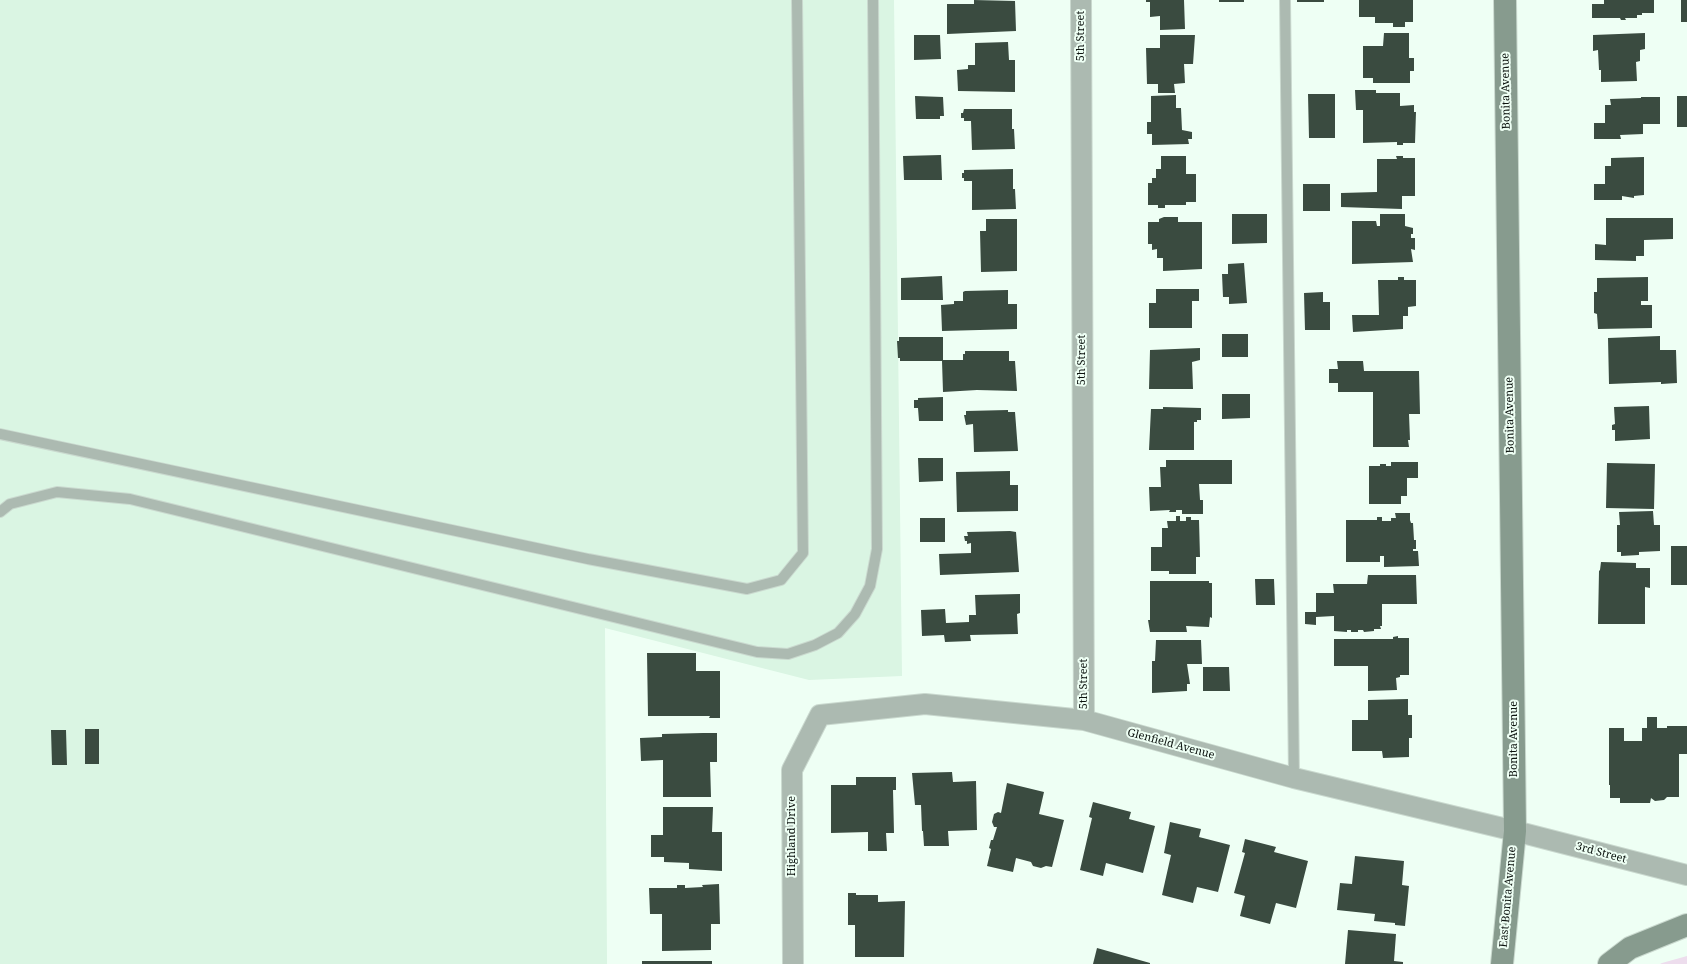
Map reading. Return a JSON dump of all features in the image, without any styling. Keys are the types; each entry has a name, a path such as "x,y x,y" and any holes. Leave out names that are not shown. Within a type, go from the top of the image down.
{"main road":[{"name":"Bonita Avenue","path":"1505,0 1515,830"},
{"name":"East Bonita Avenue","path":"1502,964 1515,830"},
{"path":"1609,964 1630,948 1687,926"}],"street":[{"name":"5th Street","path":"1081,0 1084,720"},
{"name":"Glenfield Avenue","path":"820,715 925,704 1084,720 1294,778 1515,830"},
{"name":"Highland Drive","path":"793,964 792,770 820,715"},
{"name":"3rd Street","path":"1515,830 1687,875"}],"lane":[{"path":"0,434 596,560 748,589 781,580 802,553 797,0"},
{"path":"0,512 10,504 57,492 130,499 757,652 788,654 815,645 838,633 855,614 870,586 877,549 873,0"},
{"path":"1285,0 1294,778"}],"shaded area":[{"path":"0,0 894,0 902,676 809,680 605,628 607,964 0,964"},
{"path":"1687,956 1687,964 1660,964 1662,963"}],"building":[{"path":"974,0 1015,1 1016,31 947,34 947,4 974,4"},
{"path":"1146,0 1184,0 1185,29 1160,30 1160,16 1150,17 1150,2 1146,2"},
{"path":"1219,0 1244,0 1244,2 1219,2"},
{"path":"1297,0 1324,0 1324,2 1297,2"},
{"path":"1359,0 1413,0 1413,22 1405,22 1405,27 1393,27 1393,23 1375,23 1375,17 1359,17"},
{"path":"1604,0 1654,0 1654,13 1642,13 1642,15 1637,15 1637,18 1625,18 1626,20 1621,20 1620,18 1592,18 1592,4 1604,4"},
{"path":"1681,0 1687,0 1687,22 1681,22"},
{"path":"1384,33 1409,33 1409,58 1414,58 1414,71 1410,71 1410,83 1373,83 1373,78 1363,78 1363,46 1383,46"},
{"path":"1645,33 1645,49 1640,50 1640,61 1636,62 1637,81 1601,82 1598,50 1593,51 1593,35"},
{"path":"914,35 940,35 941,59 914,60"},
{"path":"1160,35 1195,35 1193,64 1184,64 1185,83 1174,84 1175,93 1158,93 1158,84 1147,84 1146,48 1160,48"},
{"path":"1008,42 1009,60 1015,60 1015,92 958,91 957,70 968,69 968,65 975,65 975,43"},
{"path":"1355,90 1376,90 1376,93 1400,93 1400,106 1414,105 1414,112 1416,112 1415,143 1403,143 1403,145 1397,145 1397,142 1363,143 1363,110 1356,110"},
{"path":"1308,94 1335,94 1335,138 1309,138"},
{"path":"1176,95 1176,108 1181,108 1182,130 1192,132 1192,139 1188,139 1189,144 1152,145 1152,134 1147,134 1147,122 1151,122 1151,96"},
{"path":"915,96 943,97 944,116 940,116 940,119 916,119"},
{"path":"1677,96 1687,96 1687,127 1677,127"},
{"path":"1660,97 1660,124 1643,124 1643,134 1620,135 1621,139 1594,139 1594,123 1605,123 1605,105 1611,105 1610,99"},
{"path":"964,109 1012,109 1012,129 1014,129 1015,149 972,150 971,121 964,121 964,118 961,118 961,113 963,113"},
{"path":"941,155 942,180 904,180 903,156"},
{"path":"1161,156 1186,156 1186,174 1196,174 1196,202 1186,202 1186,205 1165,205 1165,208 1158,208 1158,205 1148,205 1148,183 1152,183 1152,178 1156,178 1156,169 1161,169"},
{"path":"1396,156 1403,156 1403,158 1415,158 1415,196 1402,196 1402,209 1341,207 1341,193 1377,192 1377,159 1397,159"},
{"path":"1644,157 1644,195 1634,196 1634,198 1622,196 1622,200 1594,200 1594,184 1605,184 1605,166 1611,166 1611,158"},
{"path":"1013,169 1013,189 1015,189 1016,209 972,210 972,181 964,181 964,178 962,178 962,173 964,173 964,170"},
{"path":"1303,184 1330,184 1330,211 1303,211"},
{"path":"1232,214 1267,214 1267,243 1232,244"},
{"path":"1380,214 1405,214 1405,226 1413,228 1411,238 1415,238 1415,250 1411,249 1413,262 1352,264 1352,221 1376,221 1377,226 1380,226"},
{"path":"1164,217 1178,217 1178,222 1202,222 1202,269 1163,271 1163,258 1157,258 1157,249 1152,250 1152,244 1148,244 1148,222 1159,222 1159,219"},
{"path":"1606,218 1673,218 1673,239 1644,240 1644,256 1636,256 1636,261 1595,260 1595,244 1606,245"},
{"path":"986,219 1017,219 1017,271 981,272 980,231 986,231"},
{"path":"1244,263 1247,303 1229,304 1229,297 1223,297 1222,274 1228,274 1228,264"},
{"path":"942,276 943,300 901,300 901,278"},
{"path":"1398,277 1404,277 1404,280 1416,280 1416,306 1408,307 1408,316 1403,316 1403,329 1353,332 1352,315 1379,315 1378,280 1398,280"},
{"path":"1648,277 1648,301 1641,301 1641,305 1652,305 1652,328 1598,329 1597,314 1594,313 1594,292 1597,292 1597,278"},
{"path":"1156,289 1199,289 1199,301 1192,301 1192,328 1149,328 1149,303 1156,303"},
{"path":"1008,290 1008,304 1017,304 1017,329 942,331 941,305 954,304 954,301 963,301 963,292 965,291"},
{"path":"1323,292 1323,302 1330,302 1330,330 1305,330 1304,293"},
{"path":"1222,334 1248,334 1248,357 1222,357"},
{"path":"1660,336 1660,350 1676,350 1677,383 1661,384 1661,382 1609,384 1608,338"},
{"path":"899,337 943,337 943,360 963,360 963,354 965,354 965,351 1009,351 1009,361 1015,361 1017,391 977,390 943,392 942,361 900,361 900,358 898,358 897,341 899,341"},
{"path":"1200,348 1200,360 1192,362 1193,389 1149,389 1150,350"},
{"path":"1337,361 1363,361 1364,371 1419,371 1420,414 1409,414 1409,447 1373,447 1373,392 1338,392 1338,383 1329,383 1329,369 1338,369"},
{"path":"1222,394 1250,394 1250,418 1222,419"},
{"path":"943,397 943,421 919,421 918,408 914,408 914,400 918,400 918,398"},
{"path":"1649,406 1650,439 1615,441 1615,430 1612,430 1612,425 1615,424 1614,407"},
{"path":"1163,407 1201,408 1201,420 1194,422 1194,450 1149,450 1151,409 1163,409"},
{"path":"1008,410 1008,412 1015,412 1018,451 974,452 973,424 966,425 964,415 966,415 966,411"},
{"path":"918,458 943,458 943,481 919,482"},
{"path":"1166,460 1232,460 1232,484 1199,484 1200,500 1203,500 1203,514 1182,514 1182,510 1176,510 1176,512 1169,512 1170,510 1150,511 1149,487 1161,487 1160,467 1166,467"},
{"path":"1391,462 1418,462 1418,478 1407,478 1407,496 1401,496 1401,504 1369,504 1369,466 1380,466 1380,464 1386,464 1386,466 1391,466"},
{"path":"1607,463 1655,464 1654,509 1606,508"},
{"path":"1010,471 1010,485 1018,485 1018,511 957,512 956,472"},
{"path":"1653,511 1654,525 1660,525 1660,551 1639,552 1639,555 1621,556 1621,552 1617,552 1617,525 1620,525 1619,512"},
{"path":"1395,513 1410,513 1410,520 1411,523 1413,523 1414,540 1416,540 1416,549 1413,549 1413,551 1418,551 1419,566 1384,567 1384,556 1380,556 1380,562 1346,562 1346,520 1377,520 1377,517 1382,517 1382,521 1391,521 1391,518 1396,518"},
{"path":"1176,516 1180,516 1180,521 1186,521 1186,517 1191,517 1191,520 1199,520 1200,557 1196,557 1196,574 1169,574 1169,571 1151,571 1151,547 1162,547 1162,528 1168,528 1167,521 1176,521"},
{"path":"920,518 945,518 945,542 920,542"},
{"path":"967,532 1016,532 1019,572 940,575 939,554 971,553 971,543 967,544 964,536 968,536"},
{"path":"1671,546 1687,546 1687,585 1671,585"},
{"path":"1601,562 1636,563 1636,568 1650,568 1650,588 1645,587 1645,624 1598,624 1599,571"},
{"path":"1368,575 1416,575 1417,604 1382,604 1382,626 1380,626 1381,629 1374,629 1374,631 1334,631 1334,616 1316,617 1316,625 1305,624 1305,612 1316,612 1316,593 1334,593 1333,584 1367,584"},
{"path":"1255,579 1274,579 1275,605 1256,605"},
{"path":"1150,581 1209,581 1209,583 1212,583 1212,618 1210,617 1209,627 1186,626 1187,632 1150,632 1148,620 1150,620"},
{"path":"1020,594 1020,613 1017,614 1018,634 970,635 971,641 945,642 944,635 922,636 921,610 945,609 946,623 969,622 969,615 976,615 975,595"},
{"path":"1398,636 1398,638 1409,638 1409,675 1400,675 1400,677 1396,678 1397,690 1368,691 1368,666 1334,666 1334,639 1393,639 1393,637"},
{"path":"1156,640 1201,640 1202,664 1187,664 1190,684 1187,684 1187,691 1152,693 1152,661 1155,661"},
{"path":"647,653 696,653 696,671 720,671 720,718 709,718 710,716 648,716"},
{"path":"1203,667 1229,667 1230,691 1203,691"},
{"path":"1408,699 1408,715 1412,715 1412,738 1409,738 1409,757 1383,758 1382,751 1352,751 1352,720 1368,720 1368,700"},
{"path":"1647,717 1657,717 1657,728 1667,728 1667,726 1687,726 1687,754 1679,754 1679,797 1667,797 1664,800 1655,801 1651,798 1650,803 1620,803 1620,798 1610,798 1609,728 1624,728 1624,741 1642,741 1642,728 1647,728"},
{"path":"85,729 99,729 99,764 85,764"},
{"path":"51,730 66,730 67,765 52,765"},
{"path":"717,733 717,762 710,762 711,797 663,797 663,760 641,761 640,738 662,737 662,734"},
{"path":"952,772 953,782 976,781 977,830 948,831 949,846 924,846 921,805 915,805 912,773"},
{"path":"856,777 896,777 896,790 893,790 894,833 886,833 887,851 868,851 868,832 831,833 831,785 856,785"},
{"path":"1007,783 1044,792 1039,814 1064,820 1052,867 1046,866 1041,868 1033,866 1031,862 1016,858 1013,872 987,866 991,849 989,848 991,840 993,840 997,827 994,827 992,822 994,814 998,812 1001,813"},
{"path":"1093,802 1131,812 1129,819 1155,826 1143,873 1106,863 1103,876 1080,870 1092,818 1089,817"},
{"path":"663,807 713,807 712,832 722,832 722,871 689,869 689,863 664,862 664,857 651,857 651,835 663,835"},
{"path":"1170,822 1201,829 1199,837 1230,845 1218,892 1197,887 1193,903 1162,895 1171,855 1164,853"},
{"path":"1245,839 1276,847 1274,852 1308,861 1296,908 1276,903 1270,924 1240,916 1245,896 1234,893 1245,853 1242,852"},
{"path":"1355,856 1404,861 1402,885 1409,886 1405,926 1395,925 1395,923 1374,921 1375,914 1337,910 1340,883 1352,884"},
{"path":"719,884 720,924 711,924 711,950 662,951 662,914 650,914 649,888 677,888 677,885 685,885 685,888 703,887 702,885"},
{"path":"848,893 856,893 856,895 878,895 878,902 905,901 904,957 855,957 855,925 848,925"},
{"path":"1348,930 1396,934 1394,961 1403,962 1403,964 1345,964"},
{"path":"1097,948 1150,963 1150,964 1093,964"},
{"path":"642,961 712,961 712,964 642,964"}]}
